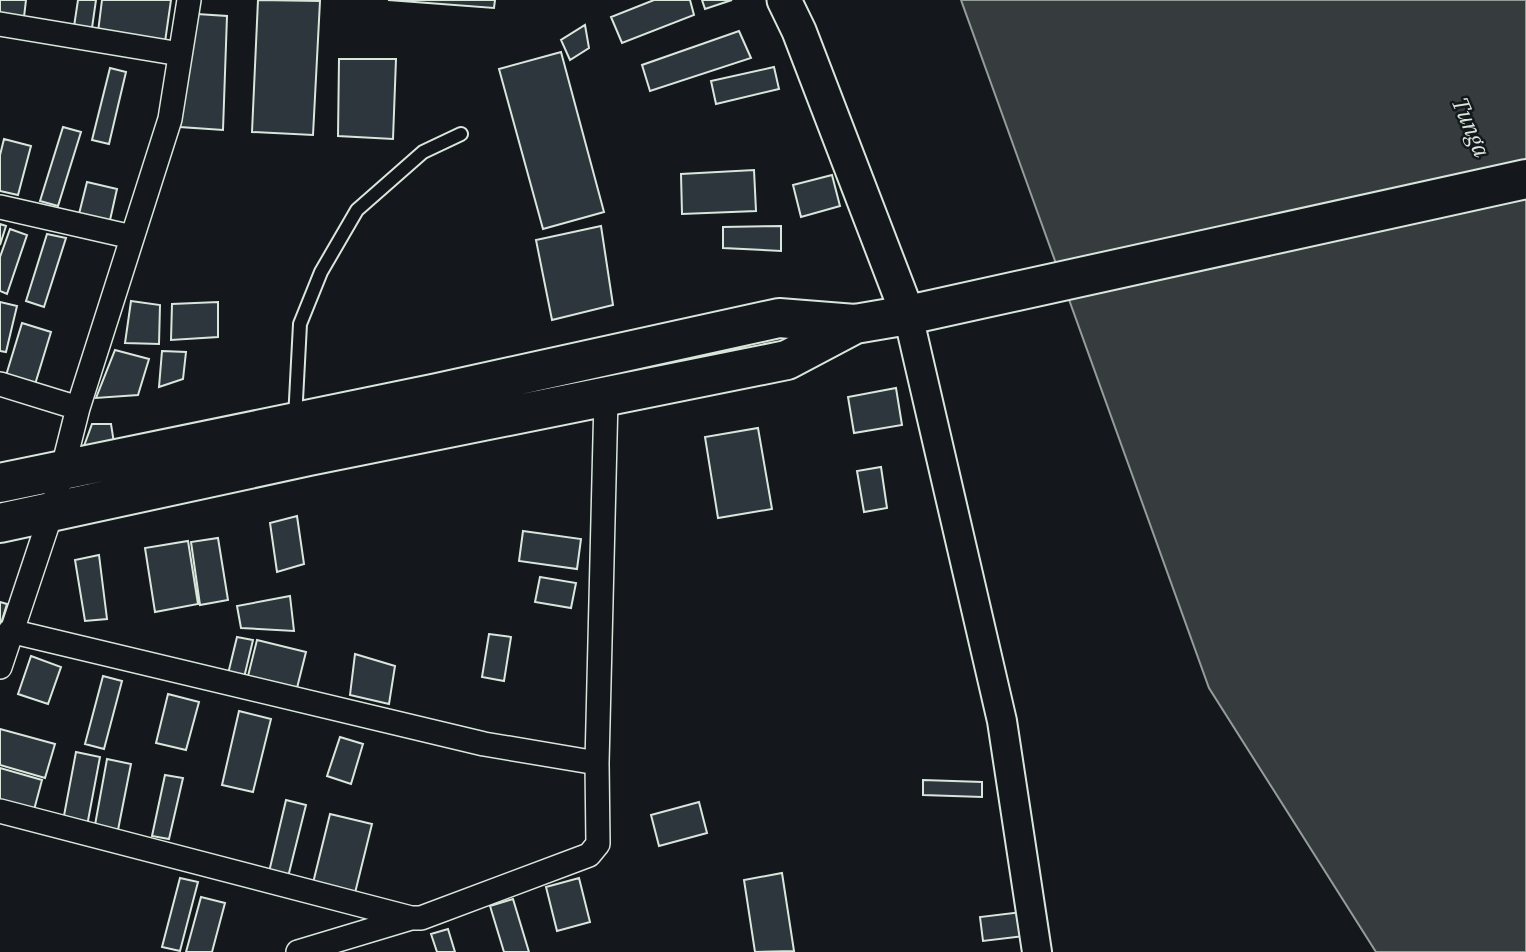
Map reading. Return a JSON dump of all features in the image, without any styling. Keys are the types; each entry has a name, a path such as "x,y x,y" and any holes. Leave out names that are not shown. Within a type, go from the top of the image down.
{"highway":[{"path":"0,483 295,423 779,318 855,324 908,315 945,304 1526,179"},
{"path":"0,523 309,456 787,360 855,324"}],"main road":[{"path":"784,0 799,31 908,315"}],"street":[{"path":"0,667 52,511 78,408 170,119 189,0"},
{"path":"0,24 180,54"},
{"path":"0,207 132,237"},
{"path":"908,315 1002,721 1037,952"},
{"path":"0,384 78,408"},
{"path":"0,811 411,918 421,918 589,855 598,844 597,762 606,398"},
{"path":"10,631 484,744 597,762"},
{"path":"299,952 411,918"}],"lane":[{"path":"295,423 300,324 321,272 357,211 423,152 461,134"}],"water":[{"name":"Tunga","path":"961,0 1526,0 1526,952 1376,952 1209,688"}],"building":[{"path":"0,0 26,0 24,17 0,13"},
{"path":"78,0 96,0 91,35 73,33"},
{"path":"102,0 171,0 165,42 98,32"},
{"path":"258,0 320,1 313,135 252,132"},
{"path":"388,0 495,0 494,8"},
{"path":"654,0 690,0 694,15 622,43 611,17"},
{"path":"702,0 732,0 705,9"},
{"path":"197,14 227,16 223,130 180,127"},
{"path":"585,25 589,48 570,60 561,40"},
{"path":"739,31 751,58 650,91 642,65"},
{"path":"561,52 604,212 543,229 499,69"},
{"path":"339,59 396,59 393,139 338,136"},
{"path":"774,67 779,89 716,104 711,81"},
{"path":"110,68 126,72 109,144 92,140"},
{"path":"63,127 81,132 58,206 40,201"},
{"path":"4,139 31,146 18,195 0,191 0,155"},
{"path":"754,170 756,211 682,214 681,174"},
{"path":"832,175 840,206 801,217 793,185"},
{"path":"87,182 117,189 108,229 77,222"},
{"path":"0,224 6,226 0,245"},
{"path":"601,226 613,305 552,320 536,240"},
{"path":"781,226 781,251 723,248 723,227"},
{"path":"10,229 27,235 7,294 0,291 0,257"},
{"path":"47,234 66,238 44,307 26,301"},
{"path":"131,301 160,305 159,344 125,343"},
{"path":"0,302 17,306 6,352 0,351"},
{"path":"218,302 218,337 171,340 172,304"},
{"path":"22,323 51,332 33,391 4,382"},
{"path":"115,350 149,359 138,395 96,398"},
{"path":"162,351 186,352 183,379 159,387"},
{"path":"896,388 902,425 854,433 848,397"},
{"path":"92,424 111,424 114,443 84,446"},
{"path":"758,428 772,509 718,518 705,437"},
{"path":"881,467 887,508 864,512 857,471"},
{"path":"297,516 304,564 277,572 270,523"},
{"path":"523,531 581,539 577,569 519,561"},
{"path":"218,538 228,600 200,605 191,542"},
{"path":"188,541 198,604 155,612 145,548"},
{"path":"99,555 107,619 85,621 75,560"},
{"path":"540,577 576,583 571,608 535,602"},
{"path":"290,596 294,631 241,628 237,606"},
{"path":"0,602 7,604 0,627"},
{"path":"489,634 511,637 504,681 482,677"},
{"path":"237,637 253,640 243,682 227,678"},
{"path":"257,640 306,652 295,696 246,684"},
{"path":"355,654 395,666 389,704 350,695"},
{"path":"31,656 61,667 48,704 18,694"},
{"path":"103,676 122,681 104,749 85,744"},
{"path":"168,694 199,702 186,750 156,743"},
{"path":"239,711 271,719 253,792 222,785"},
{"path":"0,729 55,744 45,778 0,765"},
{"path":"340,737 363,744 351,784 327,776"},
{"path":"76,752 100,757 87,826 63,821"},
{"path":"107,759 131,764 118,830 95,825"},
{"path":"0,768 42,780 34,810 0,800"},
{"path":"165,775 183,778 169,839 152,836"},
{"path":"923,780 982,782 982,797 923,795"},
{"path":"286,800 306,805 288,877 269,872"},
{"path":"699,802 707,833 659,846 651,815"},
{"path":"330,814 372,824 354,897 312,887"},
{"path":"782,873 794,951 755,952 744,880"},
{"path":"180,878 198,882 180,951 162,947"},
{"path":"579,878 590,922 557,931 546,887"},
{"path":"201,897 225,903 212,952 186,952"},
{"path":"513,899 529,952 504,952 490,906"},
{"path":"1022,912 1025,936 983,941 980,917"},
{"path":"448,929 455,952 437,952 431,934"}]}
